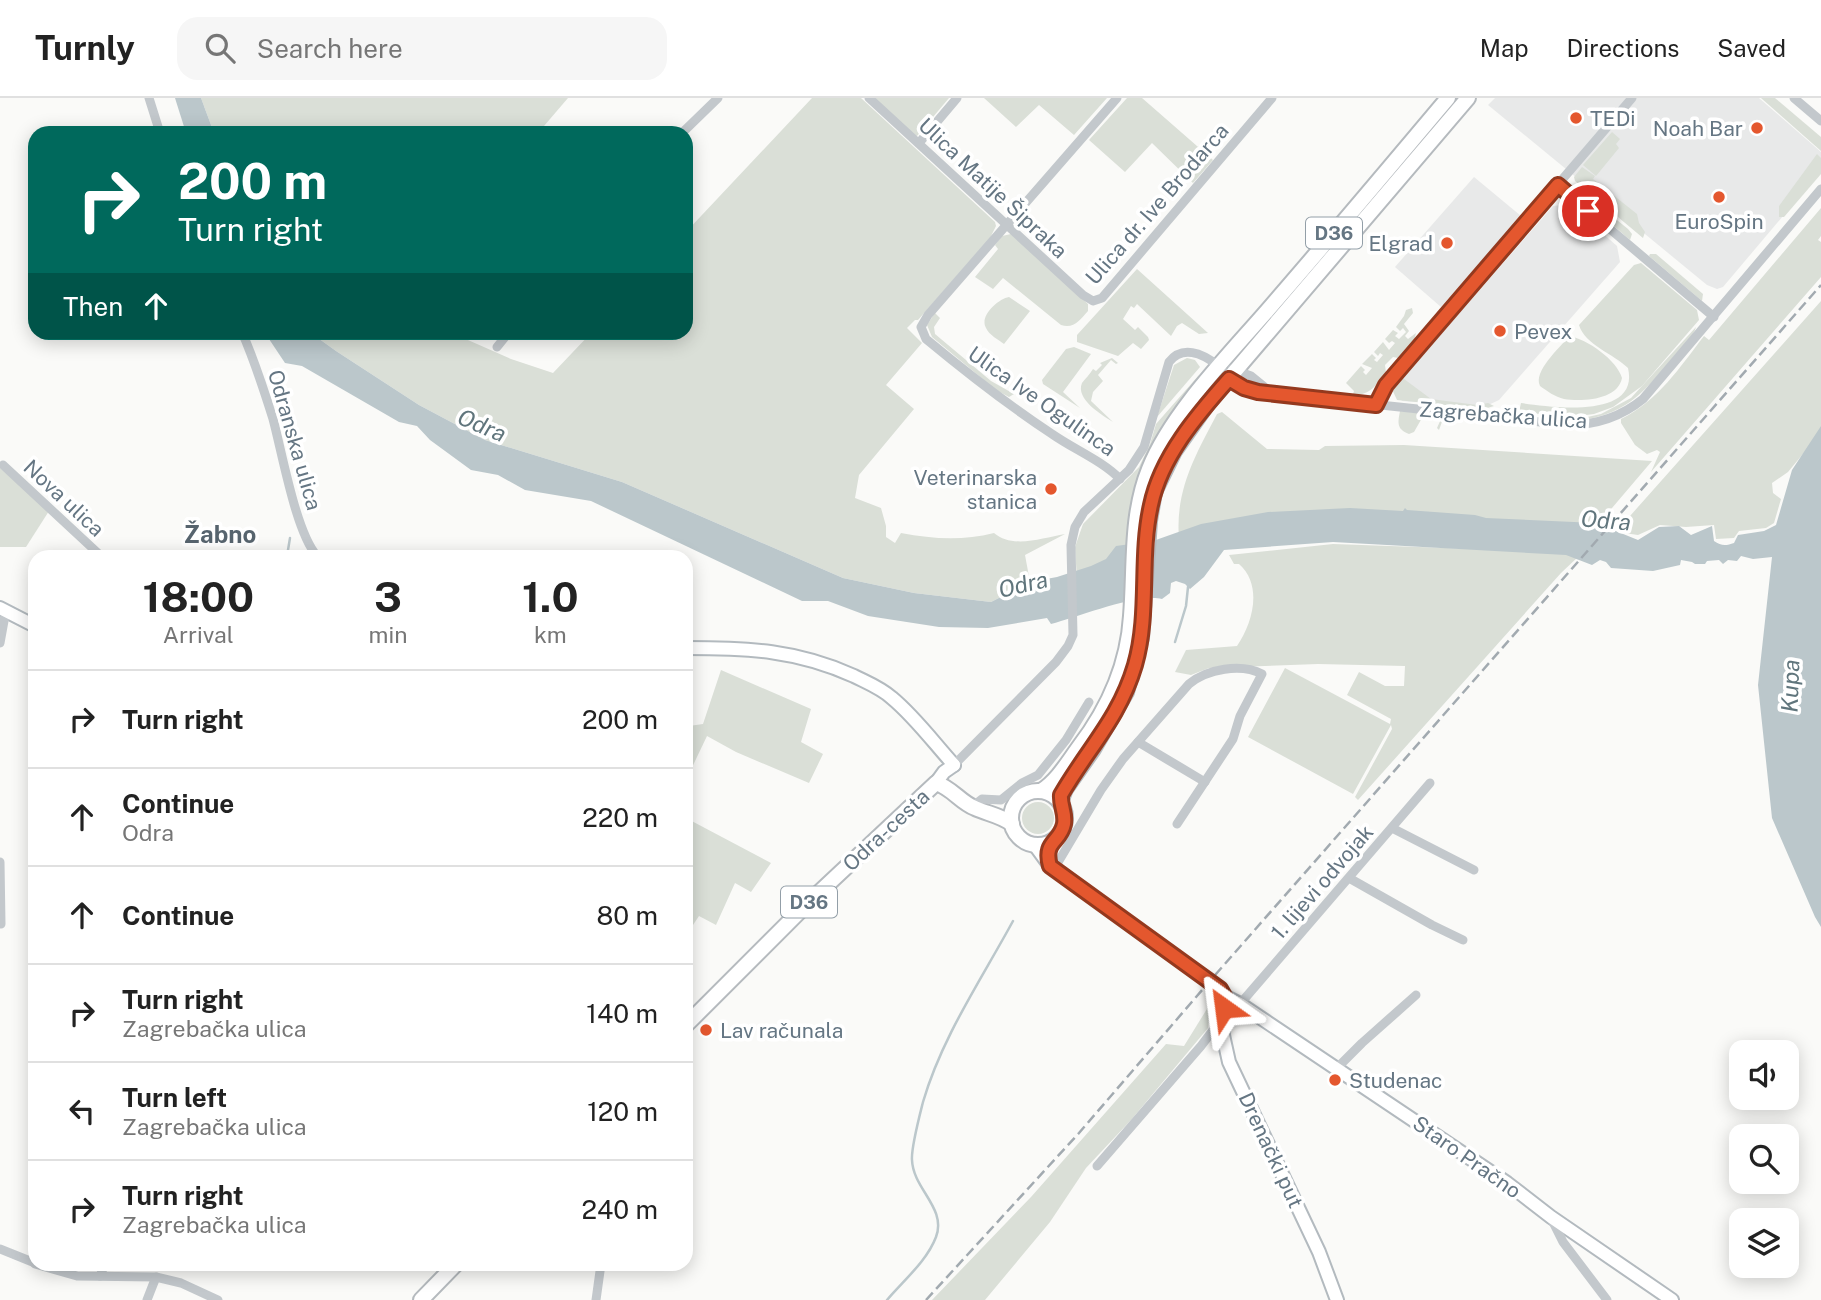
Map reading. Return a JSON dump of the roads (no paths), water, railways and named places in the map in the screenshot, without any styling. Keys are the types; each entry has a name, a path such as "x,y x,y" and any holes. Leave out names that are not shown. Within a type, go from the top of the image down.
{"main road":[{"name":"D36","path":"1228,372 1448,98"},
{"name":"D36","path":"980,809 1005,808 1031,792 1041,791 1054,781 1100,715 1122,668 1137,617 1142,487 1157,452 1176,422 1228,372 1468,98"},
{"path":"3,609 28,622"},
{"name":"D36","path":"1052,841 1061,832 1065,820 1060,802 1065,789 1110,722 1126,692 1141,638 1137,617"},
{"path":"693,648 727,647 793,654 869,683 902,707 954,765"},
{"name":"Odra-cesta","path":"693,1018 810,901 954,765"},
{"path":"936,783 1012,824"},
{"path":"1041,791 1060,802"},
{"path":"1018,800 1012,814 1012,824 1018,836 1034,845 1052,841"},
{"path":"1052,841 1048,851 1052,868"},
{"name":"Staro Pračno","path":"1034,845 1052,868 1220,989 1224,996 1337,1068 1507,1183 1551,1217 1672,1300"},
{"name":"Drenački put","path":"1224,996 1223,1035 1229,1062 1319,1252 1337,1300"},
{"path":"421,1300 449,1271"}],"street":[{"path":"149,98 158,126"},
{"path":"689,126 718,98"},
{"name":"Ulica Matije Šipraka","path":"869,98 1087,299 1095,301"},
{"path":"919,144 957,98"},
{"path":"1006,225 1117,98"},
{"name":"Ulica dr. Ive Brodarca","path":"1095,301 1102,298 1272,98"},
{"path":"1376,405 1386,385 1632,98"},
{"path":"1794,98 1821,121"},
{"path":"1558,185 1714,317"},
{"name":"Zagrebačka ulica","path":"1073,630 1072,535 1078,520 1134,465 1144,447 1172,359 1181,352 1194,353 1228,372 1251,376 1272,393 1568,425 1608,420 1643,399 1821,189"},
{"name":"Ulica Ive Ogulinca","path":"1006,225 923,321 922,333 997,397 1057,438 1106,466 1121,479"},
{"name":"Odranska ulica","path":"245,340 272,417 302,527 312,550"},
{"path":"497,347 503,340"},
{"name":"Nova ulica","path":"3,465 95,550"},
{"path":"0,643 3,609"},
{"name":"Odra-cesta","path":"954,765 1062,654 1071,640 1073,630"},
{"path":"1052,868 1101,790 1138,742 1199,676 1212,671 1247,669 1262,674 1240,716 1233,738 1177,824"},
{"path":"980,809 982,799 1001,800 1022,783 1038,775 1066,740 1089,702"},
{"path":"1138,742 1205,782"},
{"name":"1. lijevi odvojak","path":"1240,1004 1430,783"},
{"path":"1392,828 1474,870"},
{"path":"0,862 1,924"},
{"path":"1349,878 1463,940"},
{"path":"1337,1068 1416,995"},
{"path":"1097,1166 1224,1016"},
{"path":"1551,1217 1563,1242 1607,1300"},
{"path":"0,1249 28,1261"},
{"path":"60,1271 77,1276 156,1277 181,1283 218,1300"},
{"path":"100,1276 102,1271"},
{"path":"596,1300 600,1271"},
{"path":"146,1300 156,1277"}],"water":[{"path":"175,98 201,98 211,126 184,126"},
{"name":"Kupa","path":"270,340 321,340 419,405 485,440 622,482 843,578 914,593 991,602 1030,582 1091,566 1106,559 1116,546 1153,541 1201,524 1268,512 1350,508 1403,511 1405,508 1486,518 1596,523 1638,540 1659,527 1679,526 1691,535 1712,526 1714,541 1728,545 1734,543 1738,535 1764,531 1776,525 1792,470 1821,426 1821,927 1772,818 1758,685 1772,557 1753,559 1741,556 1737,561 1728,560 1723,564 1719,560 1695,564 1681,560 1680,565 1653,571 1611,568 1600,560 1592,565 1566,555 1333,542 1224,550 1204,577 1190,589 1176,581 1171,583 1170,593 1162,599 1123,602 1051,624 1047,618 988,628 939,627 868,616 828,601 802,601 591,501 525,490 498,475 471,470 430,440 417,426 399,422 302,366 285,363"}],"waterway":[{"path":"288,550 290,538"},
{"path":"1175,642 1186,606 1188,587"},
{"path":"887,1300 927,1254 938,1227 934,1208 918,1180 912,1160 923,1102 951,1032 1013,921"}],"railway":[{"path":"926,1300 1079,1133 1821,285"}],"place":[{"name":"TEDi","path":"1576,118"},
{"name":"Noah Bar","path":"1757,128"},
{"name":"EuroSpin","path":"1719,197"},
{"name":"Elgrad","path":"1447,243"},
{"name":"Pevex","path":"1500,331"},
{"name":"Veterinarska stanica","path":"1051,489"},
{"name":"Lav računala","path":"706,1030"},
{"name":"Studenac","path":"1335,1080"}],"district":[{"name":"Žabno","path":"220,534"}],"water label":[{"name":"Odra","path":"482,425"},
{"name":"Odra","path":"1606,520"},
{"name":"Odra","path":"1023,584"}]}
